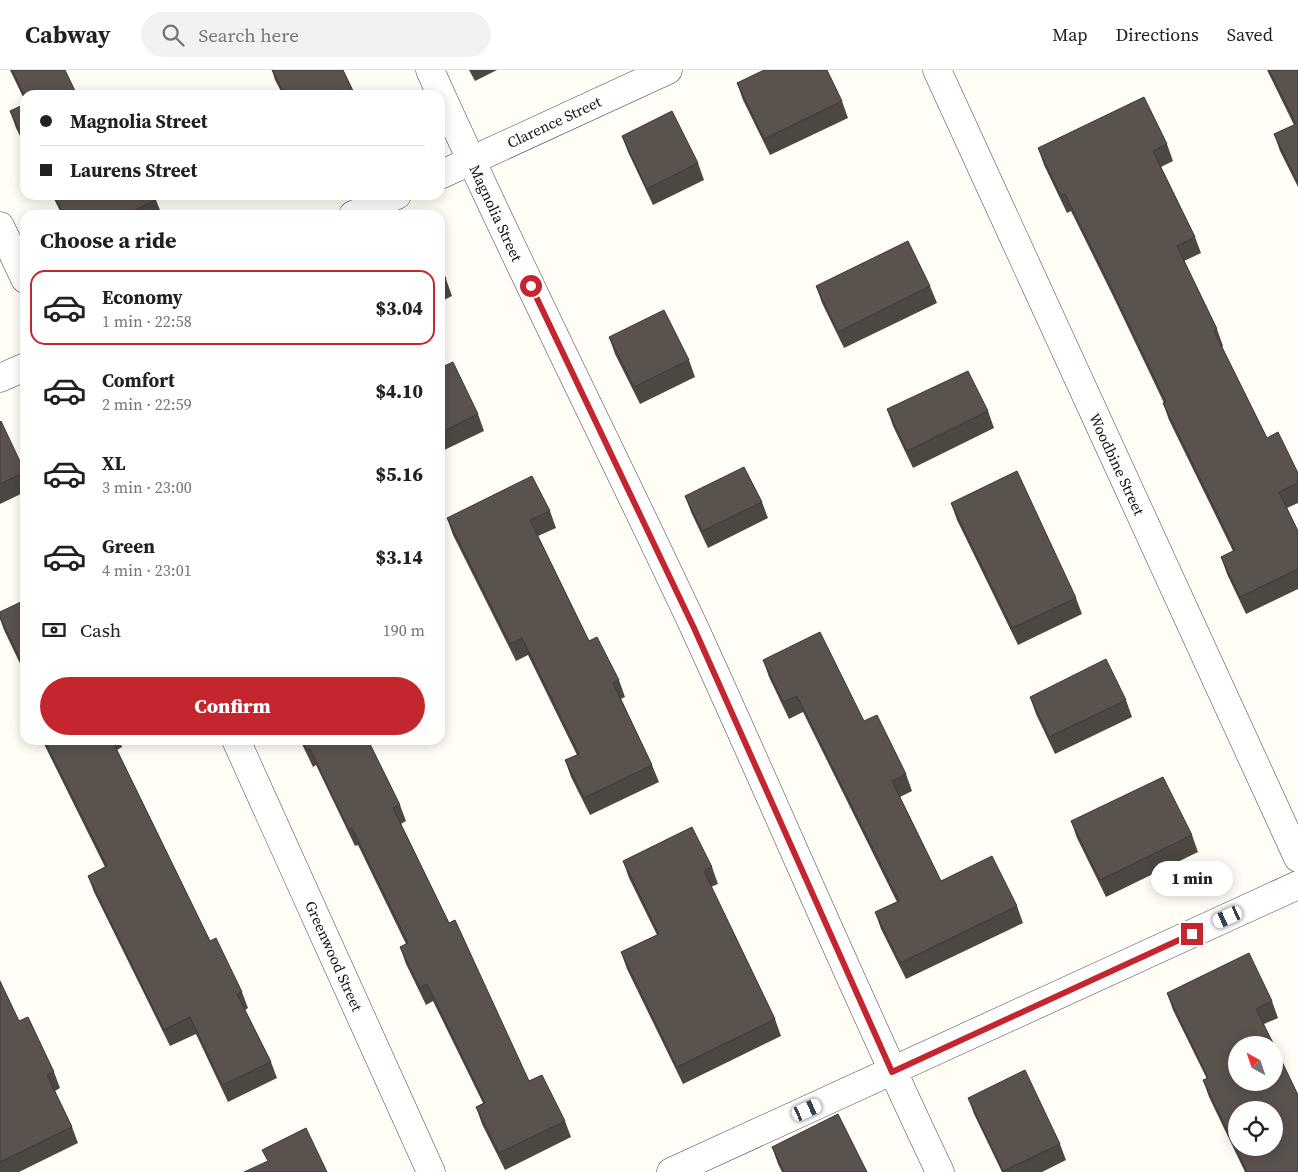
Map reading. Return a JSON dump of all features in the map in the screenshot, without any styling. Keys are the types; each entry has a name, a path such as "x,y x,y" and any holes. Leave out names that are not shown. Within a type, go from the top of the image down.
{"street":[{"name":"Magnolia Street","path":"430,70 439,90"},
{"name":"Clarence Street","path":"445,173 668,70"},
{"name":"Woodbine Street","path":"937,70 1298,858"},
{"name":"Magnolia Street","path":"445,103 694,628 892,1072 940,1172"},
{"path":"364,210 386,200"},
{"path":"0,226 20,268"},
{"path":"0,378 20,369"},
{"name":"Greenwood Street","path":"238,745 431,1172"},
{"path":"671,1172 1298,885"}],"building":[{"path":"12,70 65,70 75,90 22,90"},
{"path":"272,70 343,70 353,90 282,90"},
{"path":"764,70 827,70 842,101 764,139 737,83"},
{"path":"1269,70 1298,70 1298,183 1274,134 1296,124"},
{"path":"1144,97 1167,144 1153,151 1195,237 1177,246 1217,329 1214,331 1267,438 1278,432 1298,473 1298,483 1279,492 1298,531 1298,569 1240,597 1221,557 1235,550 1163,403 1166,402 1107,279 1065,194 1061,196 1038,148"},
{"path":"20,106 20,132 10,111"},
{"path":"672,111 698,163 647,189 622,136"},
{"path":"56,200 156,200 135,210 62,210"},
{"path":"908,241 930,286 838,332 816,286"},
{"path":"664,310 689,360 634,387 609,337"},
{"path":"453,362 478,414 445,430 445,366"},
{"path":"968,371 988,411 907,451 887,409"},
{"path":"0,422 20,461 20,474 0,484"},
{"path":"744,467 762,502 702,531 685,496"},
{"path":"1017,471 1076,598 1012,628 951,503"},
{"path":"532,476 550,511 530,520 589,641 597,637 619,680 613,683 652,765 584,798 565,760 579,754 522,638 510,644 447,518"},
{"path":"20,602 20,659 0,617 0,612"},
{"path":"820,632 864,721 877,715 906,774 892,781 941,881 992,856 1017,906 900,963 875,912 899,901 797,696 783,702 763,660"},
{"path":"1106,659 1126,700 1049,737 1030,697"},
{"path":"46,745 114,745 210,941 216,938 242,992 237,994 271,1062 222,1085 190,1017 164,1030 88,876 107,866"},
{"path":"304,745 370,745 400,805 393,808 449,923 455,920 529,1081 542,1075 565,1121 499,1153 476,1107 485,1103 427,984 420,988 400,947 408,943 352,828 349,830 310,749 307,750"},
{"path":"1163,777 1192,835 1100,880 1071,821"},
{"path":"692,827 712,867 704,871 775,1019 677,1067 621,952 659,934 623,861"},
{"path":"1249,953 1272,1001 1256,1009 1270,1036 1228,1036 1228,1091 1283,1091 1283,1064 1298,1095 1298,1172 1247,1172 1239,1156 1283,1156 1283,1101 1228,1101 1228,1132 1203,1080 1208,1078 1167,993"},
{"path":"0,981 19,1021 28,1017 54,1072 47,1075 72,1127 0,1162"},
{"path":"1025,1070 1060,1144 1003,1171 968,1098"},
{"path":"838,1114 867,1172 784,1172 772,1147"},
{"path":"306,1128 327,1172 244,1172 268,1161 262,1150"}],"route":[{"path":"531,286 694,628 892,1072 1192,934"}]}
